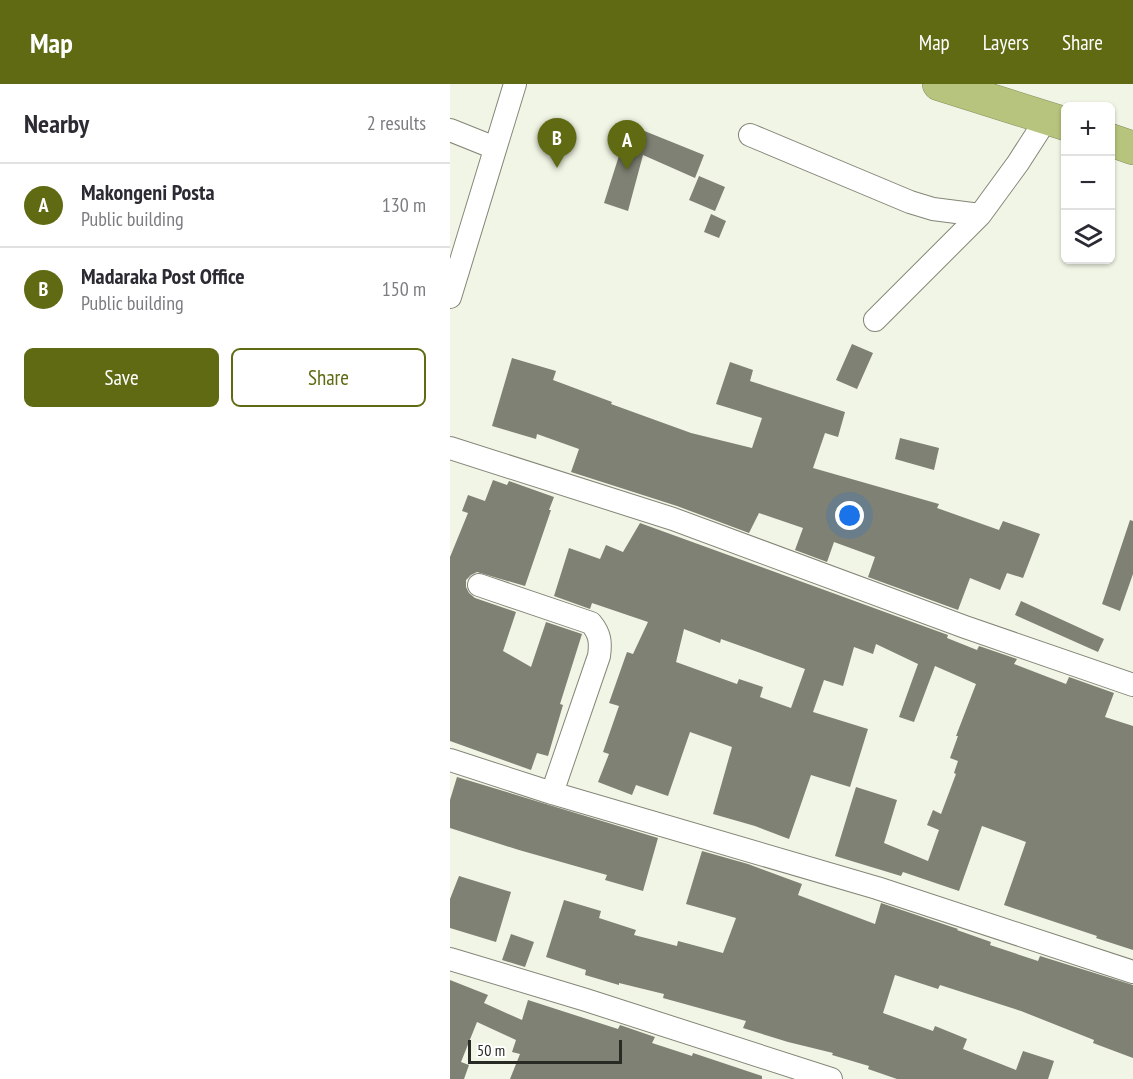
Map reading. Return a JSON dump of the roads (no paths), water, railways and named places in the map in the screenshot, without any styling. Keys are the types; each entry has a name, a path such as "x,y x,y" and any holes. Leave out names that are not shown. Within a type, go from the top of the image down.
{"highway":[{"path":"939,84 1056,121"},
{"path":"1115,142 1133,148"}],"street":[{"path":"450,297 515,84"},
{"path":"875,320 980,215 1018,163 1056,121"},
{"path":"450,130 495,148"},
{"path":"750,135 910,202 933,209 980,215"},
{"path":"450,448 673,519 965,627 1133,685"},
{"path":"478,585 591,623 598,632 601,644 599,656 552,793"},
{"path":"450,760 552,793 877,888 1133,972"},
{"path":"450,959 831,1079"}],"place":[{"name":"Madaraka Post Office","path":"557,168"},
{"name":"Makongeni Posta","path":"627,170"}]}
